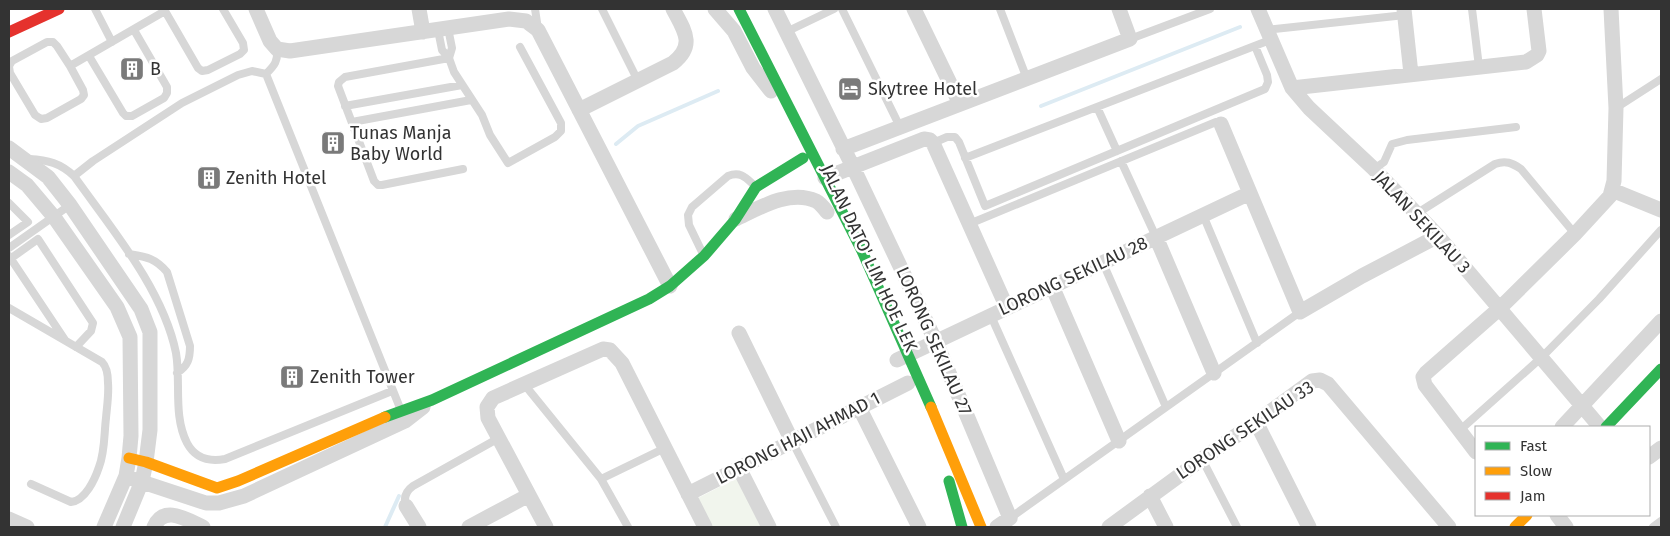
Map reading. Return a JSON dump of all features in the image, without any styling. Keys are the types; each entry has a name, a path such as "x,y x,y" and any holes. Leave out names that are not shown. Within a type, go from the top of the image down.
{"street":[{"path":"9,32 59,9"},
{"path":"256,9 264,31 277,49 290,52 509,18 526,22 538,30 670,286"},
{"path":"419,9 436,30"},
{"path":"579,110 673,64 680,58 684,52 686,35 673,9"},
{"path":"714,9 734,31 754,68 771,91"},
{"name":"JALAN DATO' LIM HOE LEK","path":"730,9 803,158 862,251 903,369 980,527"},
{"path":"739,9 817,181 924,139 930,140 1006,308"},
{"name":"LORONG SEKILAU 27","path":"775,9 936,342 1010,518"},
{"path":"914,9 960,104"},
{"path":"843,149 1130,39 1119,9"},
{"name":"JALAN SEKILAU 3","path":"1258,9 1292,88 1309,108 1374,170 1438,236 1599,426"},
{"path":"1292,88 1526,62 1537,56 1539,50 1534,9"},
{"path":"1475,451 1424,385 1423,377 1500,308 1575,234 1610,196 1612,190 1616,108 1611,9"},
{"path":"1404,12 1411,74"},
{"path":"1220,124 1300,312 1362,276 1438,236"},
{"path":"9,148 25,158 48,177 70,205 141,309 150,332 150,430 146,462 142,482 123,527"},
{"path":"126,476 206,503 219,503 244,496 432,400 649,299 670,286 704,256 735,220 756,187 803,158"},
{"path":"9,172 27,185 54,217 117,307 130,337 132,436 129,458 126,476 104,527"},
{"name":"JALAN DATO' LIM HOE LEK","path":"817,181 829,216"},
{"path":"1612,190 1661,210"},
{"name":"LORONG SEKILAU 28","path":"903,369 936,342 1250,193"},
{"path":"735,220 766,204 784,199 803,198 818,201 829,216"},
{"path":"1156,237 1214,373"},
{"path":"1052,286 1119,441"},
{"path":"121,317 141,309"},
{"path":"1563,426 1661,321"},
{"path":"130,337 150,332"},
{"path":"738,334 792,441"},
{"path":"546,527 488,418 487,407 492,398 597,351 610,350 616,355 705,527"},
{"path":"497,369 508,391"},
{"name":"LORONG HAJI AHMAD 1","path":"688,494 859,407 903,369"},
{"path":"1607,426 1661,370"},
{"name":"LORONG SEKILAU 33","path":"1109,527 1202,458 1312,381 1320,380 1325,381 1449,527"},
{"path":"859,407 919,527"},
{"path":"129,458 146,462 217,488 403,416"},
{"path":"1256,422 1309,527"},
{"path":"1650,456 1661,448"},
{"path":"739,468 769,527"},
{"path":"944,469 962,527"},
{"path":"469,527 529,495"},
{"path":"1150,496 1166,527"},
{"path":"154,527 160,518 170,514 176,514 199,525 206,503"},
{"path":"406,506 419,527"},
{"path":"1515,527 1526,516"},
{"path":"997,527 1010,518"},
{"path":"9,519 27,527"}],"lane":[{"path":"95,9 112,42"},
{"path":"70,66 168,10 198,68 202,71 216,66 244,50 243,43 223,9"},
{"path":"535,9 538,30"},
{"path":"602,9 638,81"},
{"path":"786,32 834,9"},
{"path":"842,9 900,127"},
{"path":"1000,9 1027,78"},
{"path":"1130,39 1188,13 1210,9"},
{"path":"1472,9 1479,67"},
{"path":"965,158 1255,46 1268,35 1404,12"},
{"path":"89,56 126,116 132,116 164,98 167,93 167,87 134,30"},
{"path":"436,30 452,48"},
{"path":"436,30 442,50 449,58 462,85 482,115 490,135 508,163 555,137 561,131 561,124 520,47"},
{"path":"47,42 52,42 57,46 70,66 84,95 81,99 47,118 40,119 35,115 10,73 9,67 12,61 47,42"},
{"path":"933,143 948,137 955,137 985,206 1265,89 1268,82 1267,75 1255,46"},
{"path":"442,50 452,48"},
{"path":"449,58 452,48"},
{"path":"266,74 276,65 278,58 277,49"},
{"path":"449,58 345,77 341,79 338,86 374,181 378,184 382,185 463,169"},
{"path":"74,176 93,161 182,103 238,75 252,71 266,74"},
{"path":"266,74 403,416"},
{"path":"1616,108 1661,79"},
{"path":"346,106 462,85"},
{"path":"352,122 471,100"},
{"path":"1098,107 1117,151"},
{"path":"969,224 1216,122 1220,124"},
{"path":"1374,170 1384,162 1392,144 1407,140 1516,127"},
{"path":"25,158 55,162 65,167 74,176 143,273 158,303 176,353 180,420 183,434 193,452 200,458 217,461 225,460 392,391"},
{"path":"1122,161 1156,237"},
{"path":"1416,214 1495,164 1502,161 1510,162 1521,169 1575,234"},
{"path":"704,256 690,225 688,215 692,207 728,176 742,175 756,187"},
{"path":"9,203 28,222 93,323 91,331 76,347"},
{"path":"9,248 70,205"},
{"path":"1203,215 1258,343"},
{"path":"9,236 28,222"},
{"path":"1459,431 1542,357 1599,299 1661,230"},
{"path":"38,240 10,258 66,341"},
{"path":"129,254 149,258 159,263 166,272 190,346 190,357 185,367 177,373"},
{"path":"1103,263 1166,407"},
{"path":"141,309 158,303"},
{"path":"9,308 106,365 108,382 103,452 100,466 90,486 75,501 63,499 31,484"},
{"path":"1010,518 1300,312"},
{"path":"991,316 1064,479"},
{"path":"150,332 167,327"},
{"path":"524,384 601,478 628,527"},
{"path":"406,506 404,501 406,493 413,486 499,438"},
{"path":"792,441 836,527"},
{"path":"601,478 665,448"},
{"path":"1202,458 1237,527"},
{"path":"1653,527 1661,521"}],"shaded area":[{"path":"737,478 761,527 712,527 698,498"}],"waterway":[{"path":"1041,106 1240,27"},
{"path":"616,144 638,126 718,91"},
{"path":"385,527 399,496"}],"traffic: fast":[{"path":"739,9 862,251 931,407"},
{"path":"385,417 432,400 649,299 670,286 704,256 735,220 756,187 803,158"},
{"path":"1607,426 1661,369"},
{"path":"949,481 962,527"}],"traffic: slow":[{"path":"931,407 981,527"},
{"path":"129,458 146,462 217,488 238,481 385,417"},
{"path":"1515,527 1526,516"}],"traffic: jam":[{"path":"9,32 59,9"}],"place":[{"name":"B","path":"132,69"},
{"name":"Skytree Hotel","path":"850,89"},
{"name":"Tunas Manja Baby World","path":"333,143"},
{"name":"Zenith Hotel","path":"209,178"},
{"name":"Zenith Tower","path":"292,377"}]}
